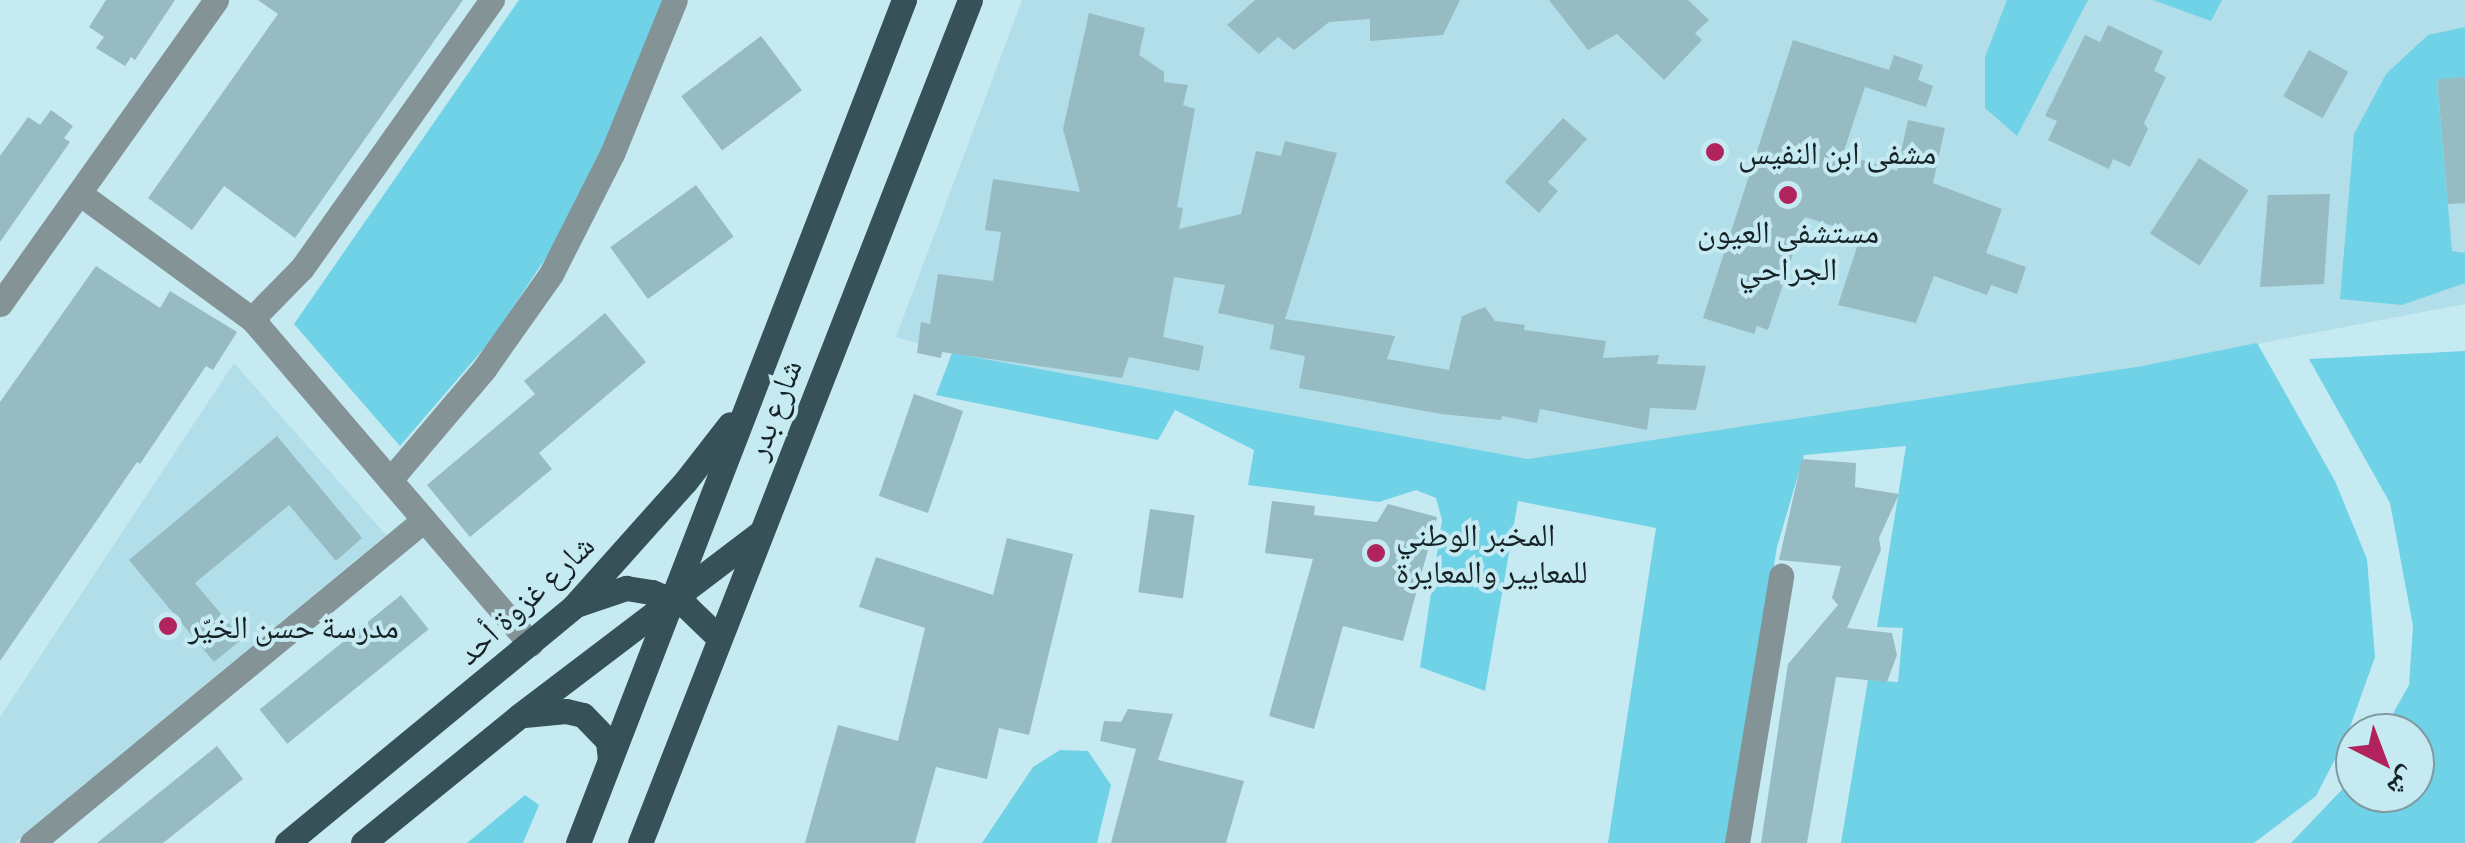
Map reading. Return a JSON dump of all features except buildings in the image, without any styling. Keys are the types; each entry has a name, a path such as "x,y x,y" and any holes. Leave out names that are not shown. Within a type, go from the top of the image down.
{"main road":[{"name":"شارع بدر","path":"578,843 904,0"},
{"name":"شارع بدر","path":"640,843 970,0"},
{"name":"شارع غزوة أحد","path":"286,843 574,606 725,434 764,362"},
{"path":"363,843 519,716 760,533"},
{"path":"574,606 626,588 672,599 699,616 720,638"},
{"path":"519,716 566,711 583,715 608,741 610,759"}],"street":[{"path":"0,304 216,0"},
{"path":"252,319 302,268 492,0"},
{"path":"390,480 484,369 552,274 612,154 675,0"},
{"path":"79,193 252,319 530,644"},
{"path":"32,843 424,520"},
{"path":"1737,843 1781,576"}],"shaded area":[{"path":"519,0 667,0 632,88 555,244 492,339 400,446 294,324"},
{"name":"مشفى ابن النفيس","path":"1022,0 2465,0 2465,304 2142,366 1914,401 1788,429 1528,459 982,362 896,337"},
{"path":"2007,0 2088,0 2017,136 1985,108 1985,57"},
{"path":"2153,0 2222,0 2211,21"},
{"path":"2465,27 2465,77 2437,80 2452,251 2465,253 2465,283 2402,305 2340,299 2354,134 2386,74 2428,35"},
{"path":"2257,343 2335,481 2367,559 2375,657 2355,713 2335,713 2335,759 2316,796 2254,843 1841,843 1868,680 1898,682 1903,628 1877,627 1906,446 1804,455 1777,547 1729,843 1608,843 1656,528 1518,501 1485,691 1420,667 1442,520 1436,498 1416,490 1379,502 1248,485 1254,450 1175,410 1158,440 936,395 952,353 1528,459 2142,366"},
{"path":"2465,351 2465,843 2291,843 2335,797 2335,813 2435,813 2435,713 2393,713 2409,685 2413,626 2390,503 2309,359"},
{"name":"مدرسة حسن الخيّر","path":"234,363 386,535 14,843 0,843 0,717"},
{"path":"1060,750 1088,751 1111,785 1097,843 982,843 1033,767"},
{"path":"525,795 539,805 523,843 467,843"}],"place":[{"name":"مشفى ابن النفيس","path":"1715,152"},
{"name":"مستشفى العيون الجراحي","path":"1788,195"},
{"name":"المخبر الوطني للمعايير والمعايرة","path":"1376,553"},
{"name":"مدرسة حسن الخيّر","path":"168,626"}]}
